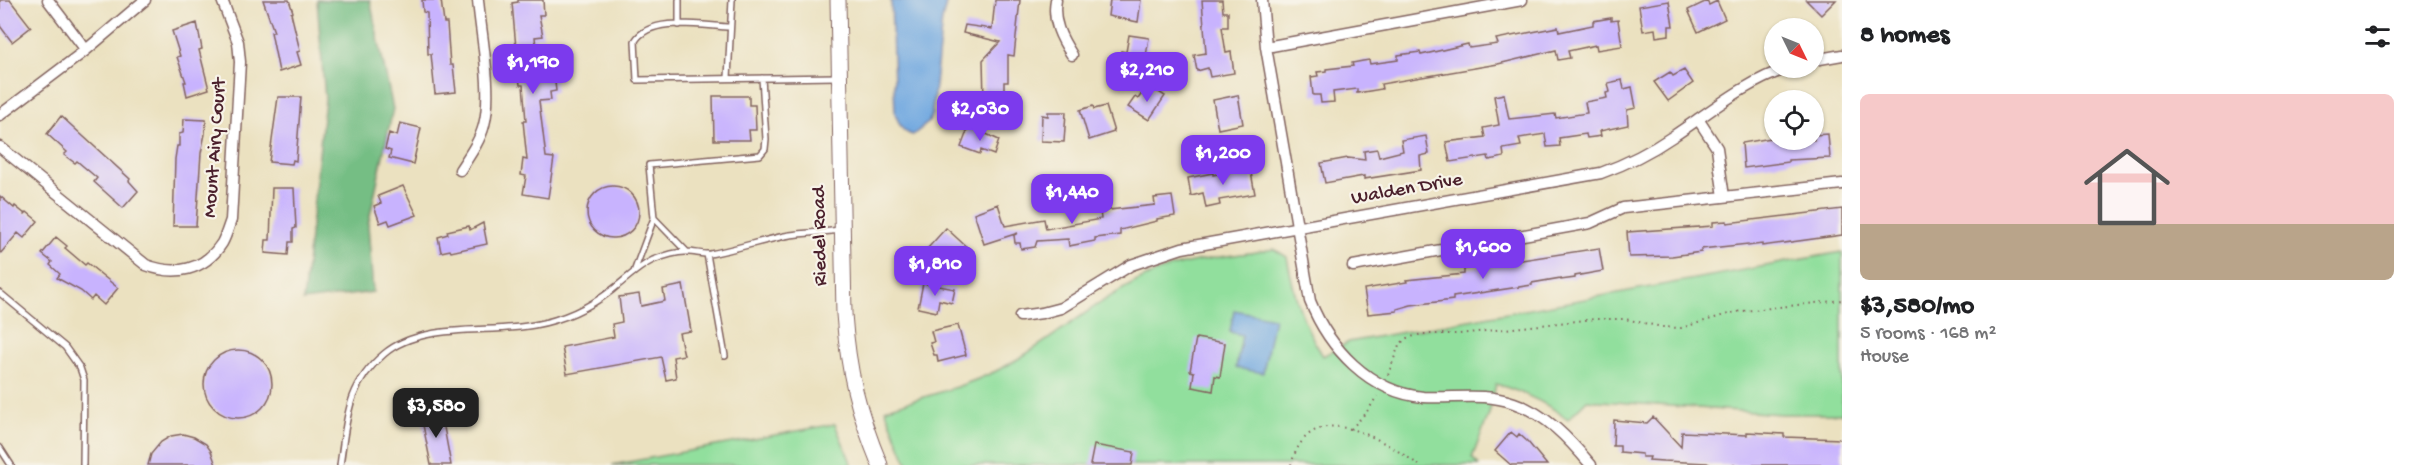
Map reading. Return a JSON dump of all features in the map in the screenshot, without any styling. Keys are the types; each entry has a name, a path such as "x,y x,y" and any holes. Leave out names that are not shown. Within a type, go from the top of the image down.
{"street":[{"path":"48,0 86,50"},
{"path":"0,115 86,50 145,0"},
{"name":"Mount Airy Court","path":"0,147 146,265 173,272 200,264 222,243 231,220 240,62 238,42 222,0"},
{"path":"460,170 478,140 486,110 478,0"},
{"name":"Riedel Road","path":"838,0 842,230 847,355 853,390 864,426 880,465"},
{"path":"1056,0 1056,20 1060,36 1072,55"},
{"path":"1262,0 1266,47 1310,301 1319,324 1334,345 1355,366 1383,384 1421,397 1493,397 1514,403 1536,412 1554,426 1591,465"},
{"path":"1266,47 1522,0"},
{"path":"1824,58 1842,55"},
{"name":"Walden Drive","path":"1020,316 1042,314 1061,308 1124,269 1153,256 1182,248 1601,173 1647,152 1764,78"},
{"path":"1698,119 1717,148 1724,197"},
{"path":"1353,266 1590,223 1623,208 1842,184"}],"lane":[{"path":"679,0 679,25"},
{"path":"728,78 732,0"},
{"path":"730,27 679,25 646,29 635,41 637,80 840,77"},
{"path":"634,273 654,218 649,165 760,155 765,150 762,78"},
{"path":"654,218 686,251"},
{"path":"340,465 350,400 373,364 402,342 424,336 506,330 559,319 610,292 650,261 686,251 707,254 791,235 842,230"},
{"path":"707,254 725,356"},
{"path":"0,293 65,347 80,368 84,380 83,465"},
{"path":"0,448 11,465"}],"path":[{"path":"1350,429 1369,409 1383,384 1399,345 1407,338 1422,334 1459,334 1595,319 1625,319 1662,327 1681,328 1735,312 1842,300"},
{"path":"1291,465 1300,442 1315,428 1327,425 1350,429 1393,447 1419,465"}],"green space":[{"path":"317,0 370,0 393,109 368,225 373,292 303,301 325,99"},
{"path":"1274,249 1287,257 1300,309 1309,332 1323,356 1349,342 1842,252 1842,414 1781,414 1587,400 1568,419 1534,398 1496,384 1489,414 1472,458 1479,465 909,465 885,409 962,385 1006,366 1117,292 1157,272 1200,260"},
{"path":"835,424 852,465 612,465"}],"water":[{"path":"891,0 947,0 942,20 932,113 929,122 913,135 903,129 895,113"},
{"path":"1234,310 1274,318 1263,373 1236,368 1242,335 1230,332"}],"building":[{"path":"0,0 10,0 31,27 12,42 0,26"},
{"path":"263,0 289,0 301,65 279,72 271,32 274,32"},
{"path":"422,0 441,0 444,23 447,23 450,65 453,65 456,92 435,94 431,54 428,54 427,13 423,12"},
{"path":"518,0 543,0 544,15 539,15 543,36 535,37 538,67 553,65 556,91 550,92 551,100 539,101 546,157 554,158 548,198 523,194 526,176 521,175 523,159 527,160 523,121 526,121 512,3"},
{"path":"995,0 1020,0 1014,56 1008,55 1008,82 1004,82 1004,99 984,100 983,60 1000,42 963,33 965,25 992,29"},
{"path":"1110,0 1141,0 1138,22 1108,16"},
{"path":"1202,0 1222,0 1223,12 1228,12 1228,27 1222,27 1226,53 1231,52 1234,73 1210,77 1208,68 1197,71 1194,55 1206,53"},
{"path":"1806,0 1836,0 1821,15"},
{"path":"1669,1 1673,26 1669,26 1669,35 1656,37 1655,29 1643,31 1639,6"},
{"path":"1707,1 1709,5 1717,1 1725,19 1698,32 1688,10"},
{"path":"1611,18 1611,21 1618,20 1622,46 1597,50 1596,45 1568,51 1570,58 1558,60 1556,50 1498,64 1381,84 1382,89 1357,93 1357,89 1333,92 1334,102 1321,103 1320,95 1313,95 1311,77 1318,76 1317,72 1326,71 1326,69 1353,66 1352,63 1369,60 1370,64 1398,60 1398,55 1420,52 1421,55 1468,44 1469,48 1498,44 1496,39 1558,27 1559,32 1593,25 1593,21"},
{"path":"197,23 202,49 199,50 209,89 187,96 184,82 186,82 177,57 180,56 172,31"},
{"path":"1129,35 1149,38 1144,68 1119,63 1121,51 1126,52"},
{"path":"1684,70 1693,83 1668,101 1654,82 1670,72 1673,76"},
{"path":"1622,80 1624,89 1632,87 1636,108 1627,110 1628,125 1600,131 1601,136 1587,138 1586,134 1559,138 1560,146 1547,147 1545,134 1519,138 1521,146 1503,149 1504,157 1489,160 1488,156 1450,162 1446,142 1485,137 1483,128 1499,125 1494,96 1504,94 1509,119 1555,114 1556,118 1587,113 1585,102 1607,98 1606,93 1610,92 1608,83"},
{"path":"1148,85 1165,96 1149,120 1128,107 1135,97 1138,99"},
{"path":"1238,95 1243,124 1218,129 1213,100"},
{"path":"713,96 749,96 749,105 755,105 756,130 749,130 750,140 714,140"},
{"path":"278,97 301,97 296,161 293,160 292,164 269,162"},
{"path":"1093,106 1094,109 1106,106 1114,132 1089,140 1080,110"},
{"path":"1048,112 1066,112 1064,142 1041,141 1042,115 1048,116"},
{"path":"61,116 130,179 129,181 138,191 123,208 94,182 97,178 77,161 75,163 64,155 67,152 47,134"},
{"path":"184,119 206,120 201,153 196,226 173,226 175,159 177,146 179,146 179,134 183,133"},
{"path":"400,123 421,128 413,164 389,158 391,151 385,149 389,133 397,136"},
{"path":"969,126 999,140 994,155 981,150 980,154 961,147"},
{"path":"1824,134 1828,134 1830,158 1788,160 1788,162 1744,168 1742,143 1764,139 1764,150 1824,150"},
{"path":"1426,136 1429,154 1420,156 1421,170 1325,183 1321,163 1348,158 1365,160 1364,151 1377,149 1379,157 1403,151 1401,140"},
{"path":"1250,167 1255,194 1219,200 1220,205 1206,208 1203,193 1191,196 1188,178"},
{"path":"403,186 417,215 390,225 388,220 380,223 374,206 381,203 378,196"},
{"path":"613,186 627,190 635,198 639,212 635,226 627,234 613,238 599,234 591,226 587,212 591,198 599,190"},
{"path":"272,188 294,188 296,228 293,229 293,242 289,242 288,255 265,253 266,240 270,240"},
{"path":"0,196 14,208 15,206 25,214 27,212 38,221 24,238 18,233 0,254"},
{"path":"1172,196 1175,216 1120,230 1120,235 1095,238 1095,241 1069,246 1068,239 1037,241 1035,247 1021,249 1020,243 1015,243 1014,235 1018,233 984,244 974,213 998,204 1005,226 1044,219 1046,229 1101,219 1100,211 1155,205 1154,198"},
{"path":"1842,209 1842,235 1762,246 1762,244 1748,246 1748,244 1701,249 1701,252 1672,256 1629,257 1627,232 1713,226 1713,222 1727,221 1727,223"},
{"path":"483,223 487,244 441,252 438,237 448,234 447,231 469,226 470,230"},
{"path":"946,228 970,250 949,274 929,254 927,249"},
{"path":"56,237 85,265 87,263 118,288 104,305 94,296 91,300 81,291 57,278 60,274 50,265 52,262 42,254"},
{"path":"1599,248 1603,271 1575,276 1575,278 1561,280 1561,278 1532,283 1532,285 1453,297 1453,300 1411,305 1397,309 1397,311 1368,314 1364,289 1407,282 1406,280 1464,274 1464,269"},
{"path":"923,283 955,289 952,303 939,300 937,312 918,308"},
{"path":"683,285 691,331 679,333 684,355 673,357 676,378 666,380 661,357 567,374 562,347 614,337 612,324 622,322 619,297 639,294 641,306 665,301 663,289"},
{"path":"958,325 966,355 938,362 930,343 934,342 931,331"},
{"path":"1196,338 1225,343 1220,377 1215,376 1213,391 1192,387 1194,372 1190,371"},
{"path":"238,350 251,353 262,360 269,371 272,384 269,397 262,408 251,415 238,418 225,415 214,408 207,397 204,384 207,371 214,360 225,353"},
{"path":"441,411 451,465 431,465 421,415"},
{"path":"1653,417 1681,447 1682,432 1747,435 1747,432 1784,434 1784,437 1842,439 1842,465 1711,465 1649,460 1650,457 1620,452 1620,446 1613,446 1614,420 1647,423"},
{"path":"1511,432 1517,437 1519,434 1528,442 1547,465 1511,465 1495,451"},
{"path":"183,434 206,444 216,465 148,465 151,454 161,442 171,436"},
{"path":"1094,445 1134,452 1132,465 1090,465"}]}
